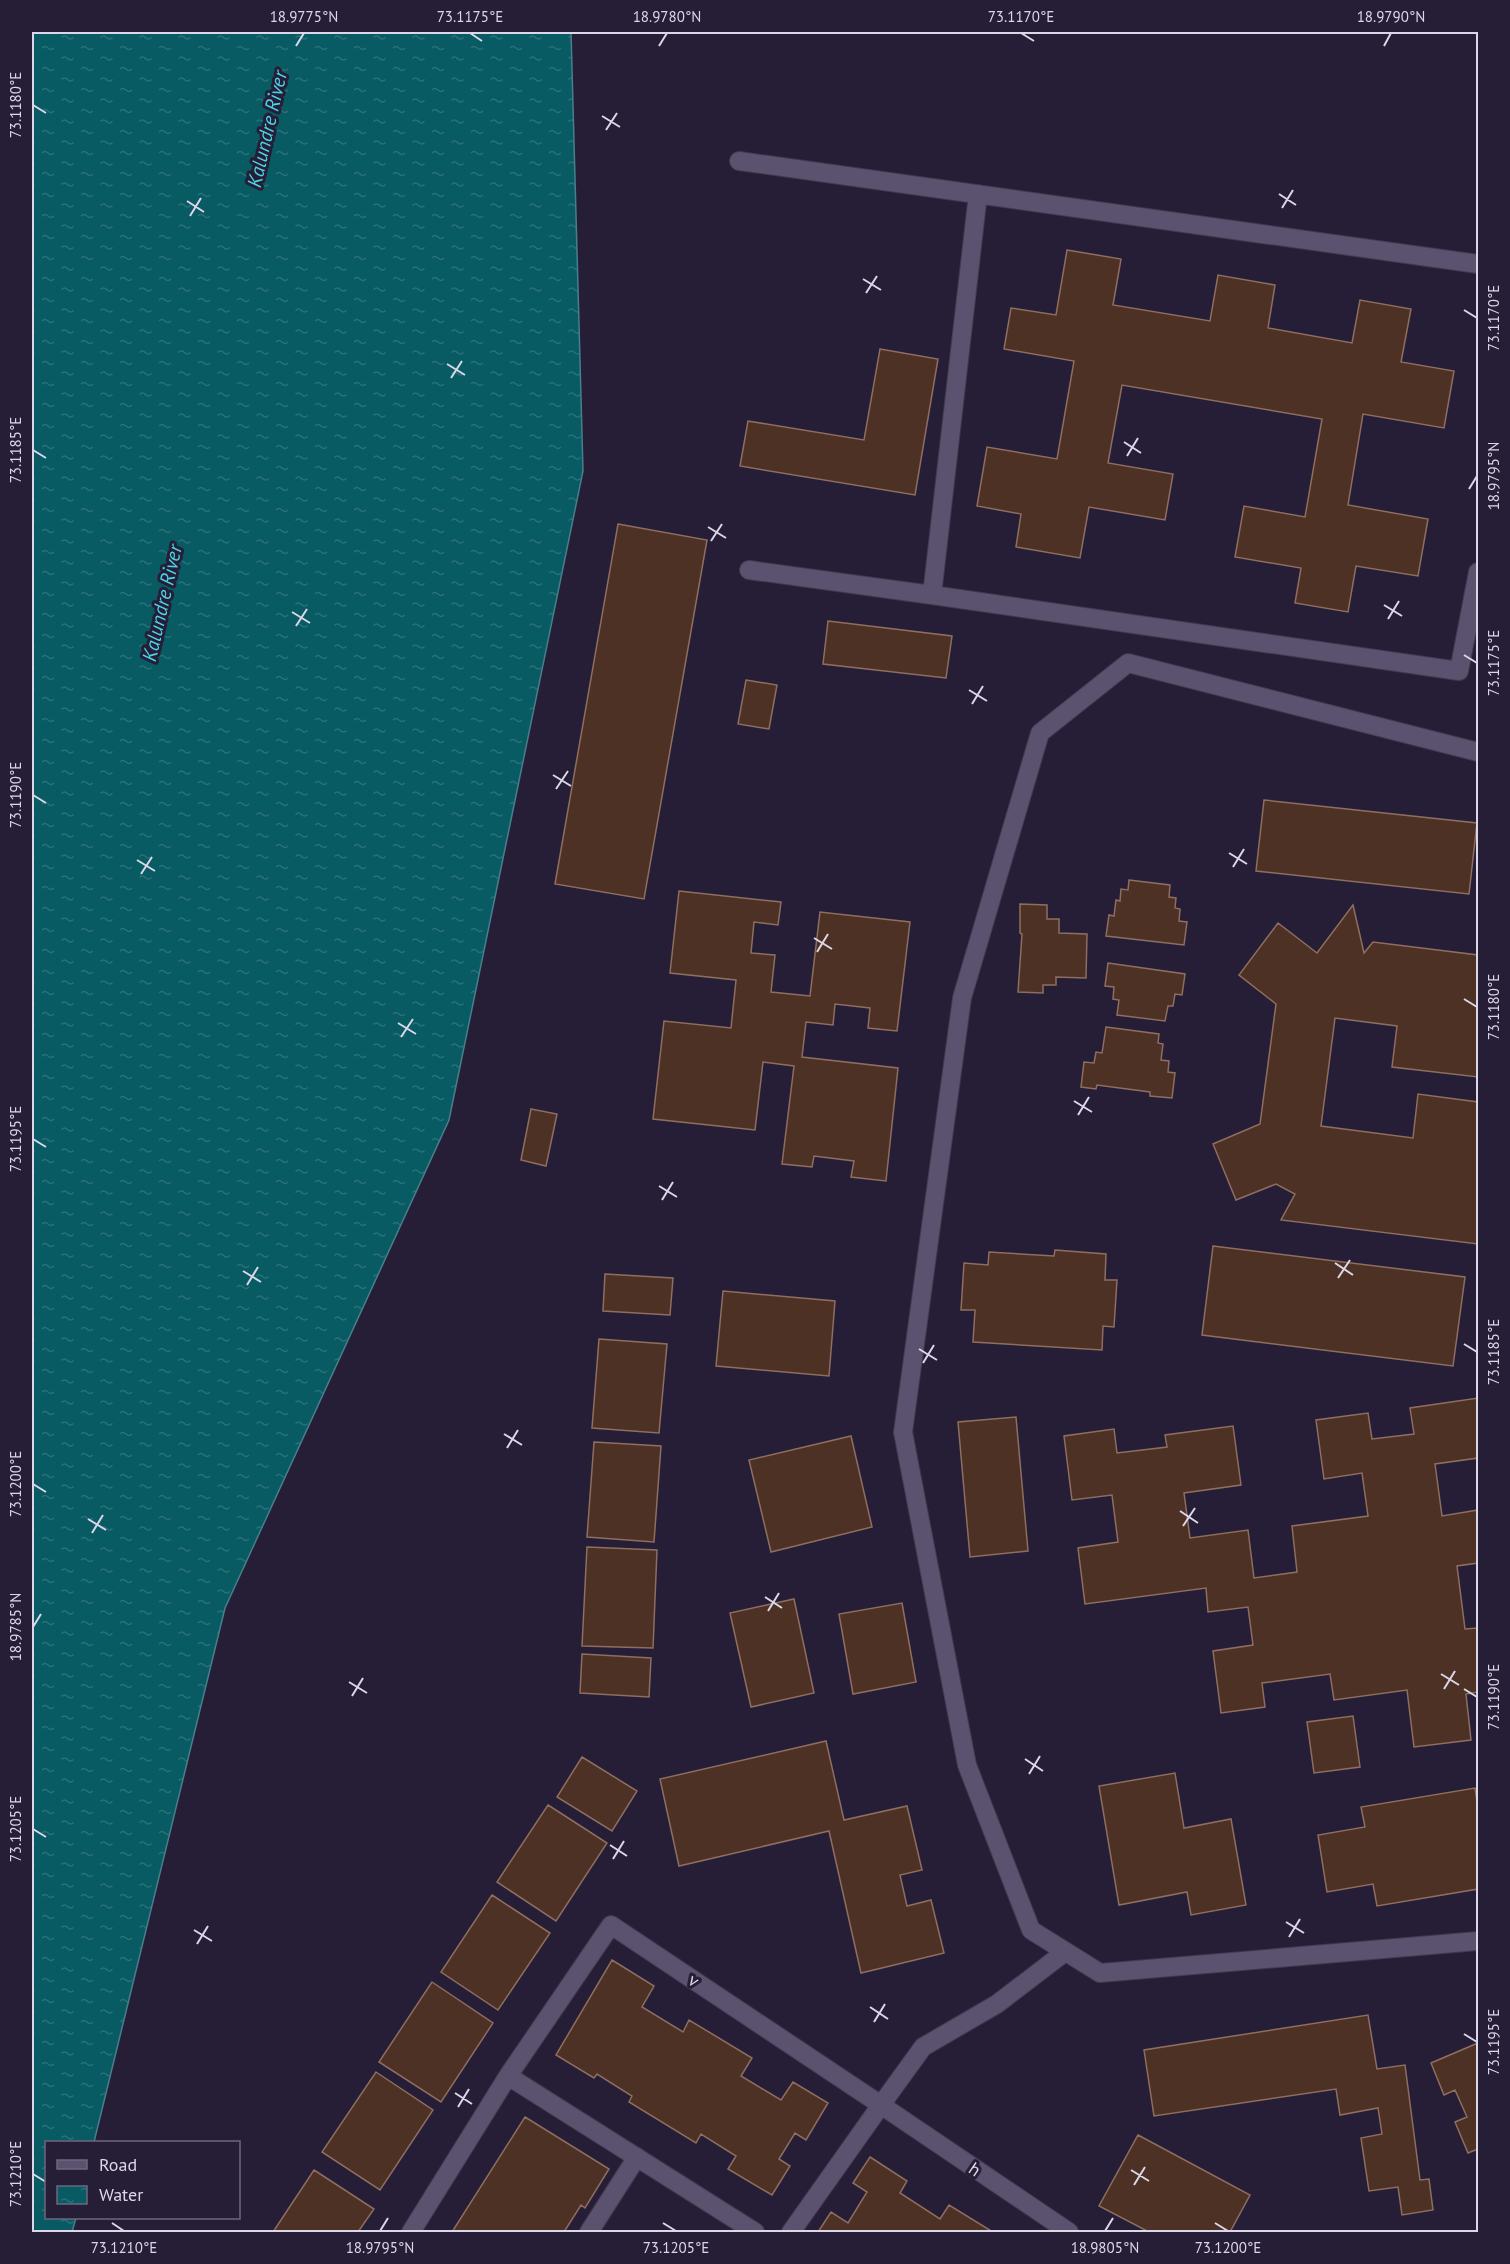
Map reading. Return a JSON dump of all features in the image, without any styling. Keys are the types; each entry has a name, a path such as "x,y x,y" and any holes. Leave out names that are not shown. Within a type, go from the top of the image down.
{"street":[{"path":"739,161 1479,264"},
{"path":"932,595 978,194"},
{"path":"748,570 1459,672 1479,572"},
{"path":"1479,752 1128,663 1040,733 962,998 903,1432 967,1765 1031,1930 1100,1973 1479,1941"},
{"name":"v","path":"411,2232 508,2076 611,1925 881,2105"},
{"path":"791,2232 923,2047 997,2004 1065,1952"},
{"path":"508,2076 755,2232"},
{"name":"h","path":"881,2105 1069,2232"},
{"path":"589,2232 637,2157"}],"water":[{"name":"Kalundre River","path":"32,32 571,32 583,471 449,1120 225,1608 94,2141 45,2141 45,2219 76,2219 72,2232 32,2232"}],"building":[{"path":"1067,250 1121,259 1113,305 1210,321 1218,275 1275,285 1268,328 1352,343 1360,300 1411,309 1401,362 1454,371 1444,428 1363,414 1348,505 1428,519 1418,576 1356,566 1348,612 1295,603 1301,568 1235,557 1244,506 1305,517 1322,419 1122,385 1108,463 1173,474 1165,520 1089,507 1080,558 1016,547 1021,514 977,506 987,447 1057,459 1074,361 1004,349 1011,308 1056,315"},
{"path":"880,349 938,359 915,495 740,466 748,421 864,440"},
{"path":"618,524 707,540 644,899 555,884"},
{"path":"828,621 952,636 946,678 823,664"},
{"path":"746,680 777,685 769,729 738,724"},
{"path":"1264,800 1477,823 1469,894 1256,871"},
{"path":"1129,880 1170,885 1169,897 1176,898 1175,908 1180,909 1179,921 1187,922 1184,945 1106,936 1109,915 1114,916 1116,900 1120,901 1121,889 1128,890"},
{"path":"679,891 781,902 778,925 754,922 751,953 775,955 771,992 810,996 820,912 910,922 897,1031 868,1028 870,1008 835,1004 833,1025 806,1022 802,1057 898,1068 886,1181 851,1177 854,1161 814,1156 812,1167 782,1164 794,1066 763,1062 755,1130 653,1119 664,1021 731,1028 736,980 670,973"},
{"path":"1020,904 1047,905 1047,919 1059,919 1059,933 1087,934 1086,978 1056,977 1056,985 1043,985 1043,993 1018,992 1022,934 1020,933"},
{"path":"1353,905 1364,953 1373,942 1478,955 1478,1077 1392,1067 1397,1026 1335,1018 1321,1126 1413,1138 1418,1094 1478,1102 1478,1244 1281,1220 1295,1194 1276,1184 1236,1200 1213,1144 1260,1124 1276,1004 1239,975 1278,923 1317,953"},
{"path":"1108,963 1185,974 1182,995 1175,994 1173,1006 1168,1006 1165,1021 1117,1015 1119,1000 1113,999 1114,987 1105,986"},
{"path":"1106,1027 1159,1034 1158,1043 1163,1044 1161,1060 1169,1061 1168,1072 1175,1073 1172,1098 1150,1096 1150,1092 1097,1085 1096,1089 1081,1087 1084,1062 1094,1063 1096,1052 1102,1053"},
{"path":"531,1109 557,1114 546,1166 521,1160"},
{"path":"1213,1246 1465,1277 1453,1366 1202,1335"},
{"path":"1055,1250 1106,1254 1105,1280 1117,1280 1114,1327 1103,1326 1102,1350 973,1342 975,1310 961,1310 964,1263 988,1265 989,1252 1054,1256"},
{"path":"605,1274 673,1278 670,1315 603,1311"},
{"path":"723,1291 835,1301 829,1376 716,1366"},
{"path":"599,1339 667,1344 659,1433 592,1428"},
{"path":"1478,1398 1478,1458 1435,1464 1442,1516 1478,1510 1478,1563 1457,1566 1465,1629 1478,1628 1478,1692 1466,1694 1471,1740 1414,1747 1407,1690 1334,1700 1330,1674 1262,1683 1265,1707 1221,1713 1213,1651 1253,1645 1248,1607 1208,1612 1206,1588 1085,1604 1078,1548 1118,1542 1112,1495 1072,1500 1064,1436 1114,1429 1117,1453 1167,1447 1165,1435 1233,1426 1241,1485 1184,1493 1190,1538 1248,1530 1254,1578 1297,1572 1292,1526 1368,1516 1362,1473 1324,1479 1316,1420 1368,1413 1372,1439 1414,1434 1410,1408"},
{"path":"1016,1417 1028,1551 970,1557 958,1422"},
{"path":"851,1436 872,1527 771,1552 749,1460"},
{"path":"594,1442 661,1446 654,1542 587,1537"},
{"path":"587,1547 657,1550 653,1648 582,1646"},
{"path":"794,1599 814,1693 751,1707 730,1613"},
{"path":"902,1603 916,1682 853,1694 839,1614"},
{"path":"582,1654 651,1658 649,1697 580,1693"},
{"path":"1353,1716 1360,1767 1314,1773 1307,1722"},
{"path":"826,1741 844,1820 907,1806 922,1870 900,1875 907,1906 931,1900 944,1953 861,1973 829,1831 679,1866 660,1779"},
{"path":"582,1757 637,1791 612,1831 557,1797"},
{"path":"1175,1773 1184,1828 1231,1819 1246,1905 1191,1915 1187,1892 1119,1905 1099,1786"},
{"path":"1475,1788 1478,1809 1478,1889 1377,1906 1373,1884 1327,1892 1318,1835 1365,1827 1361,1807"},
{"path":"548,1805 607,1843 556,1921 497,1882"},
{"path":"492,1895 550,1933 498,2010 441,1972"},
{"path":"612,1960 654,1986 642,2007 683,2032 689,2020 752,2058 741,2076 781,2100 793,2082 828,2103 806,2140 795,2133 779,2159 790,2166 772,2195 728,2169 736,2156 701,2134 696,2143 629,2102 632,2096 597,2074 594,2078 556,2055"},
{"path":"432,1982 493,2023 441,2102 379,2062"},
{"path":"1368,2015 1377,2069 1405,2065 1420,2180 1429,2179 1433,2210 1402,2215 1398,2187 1369,2191 1361,2138 1382,2134 1378,2108 1340,2115 1336,2089 1154,2116 1144,2050"},
{"path":"1478,2043 1478,2149 1468,2153 1455,2122 1467,2117 1455,2090 1444,2095 1431,2063"},
{"path":"376,2072 433,2110 380,2190 322,2152"},
{"path":"525,2117 609,2169 585,2208 581,2205 564,2232 452,2232"},
{"path":"1138,2135 1250,2195 1230,2232 1149,2232 1099,2206"},
{"path":"870,2157 907,2181 900,2193 940,2219 949,2205 993,2232 818,2232 831,2212 848,2223 867,2192 853,2183"},
{"path":"314,2170 374,2209 358,2232 273,2232"}]}
